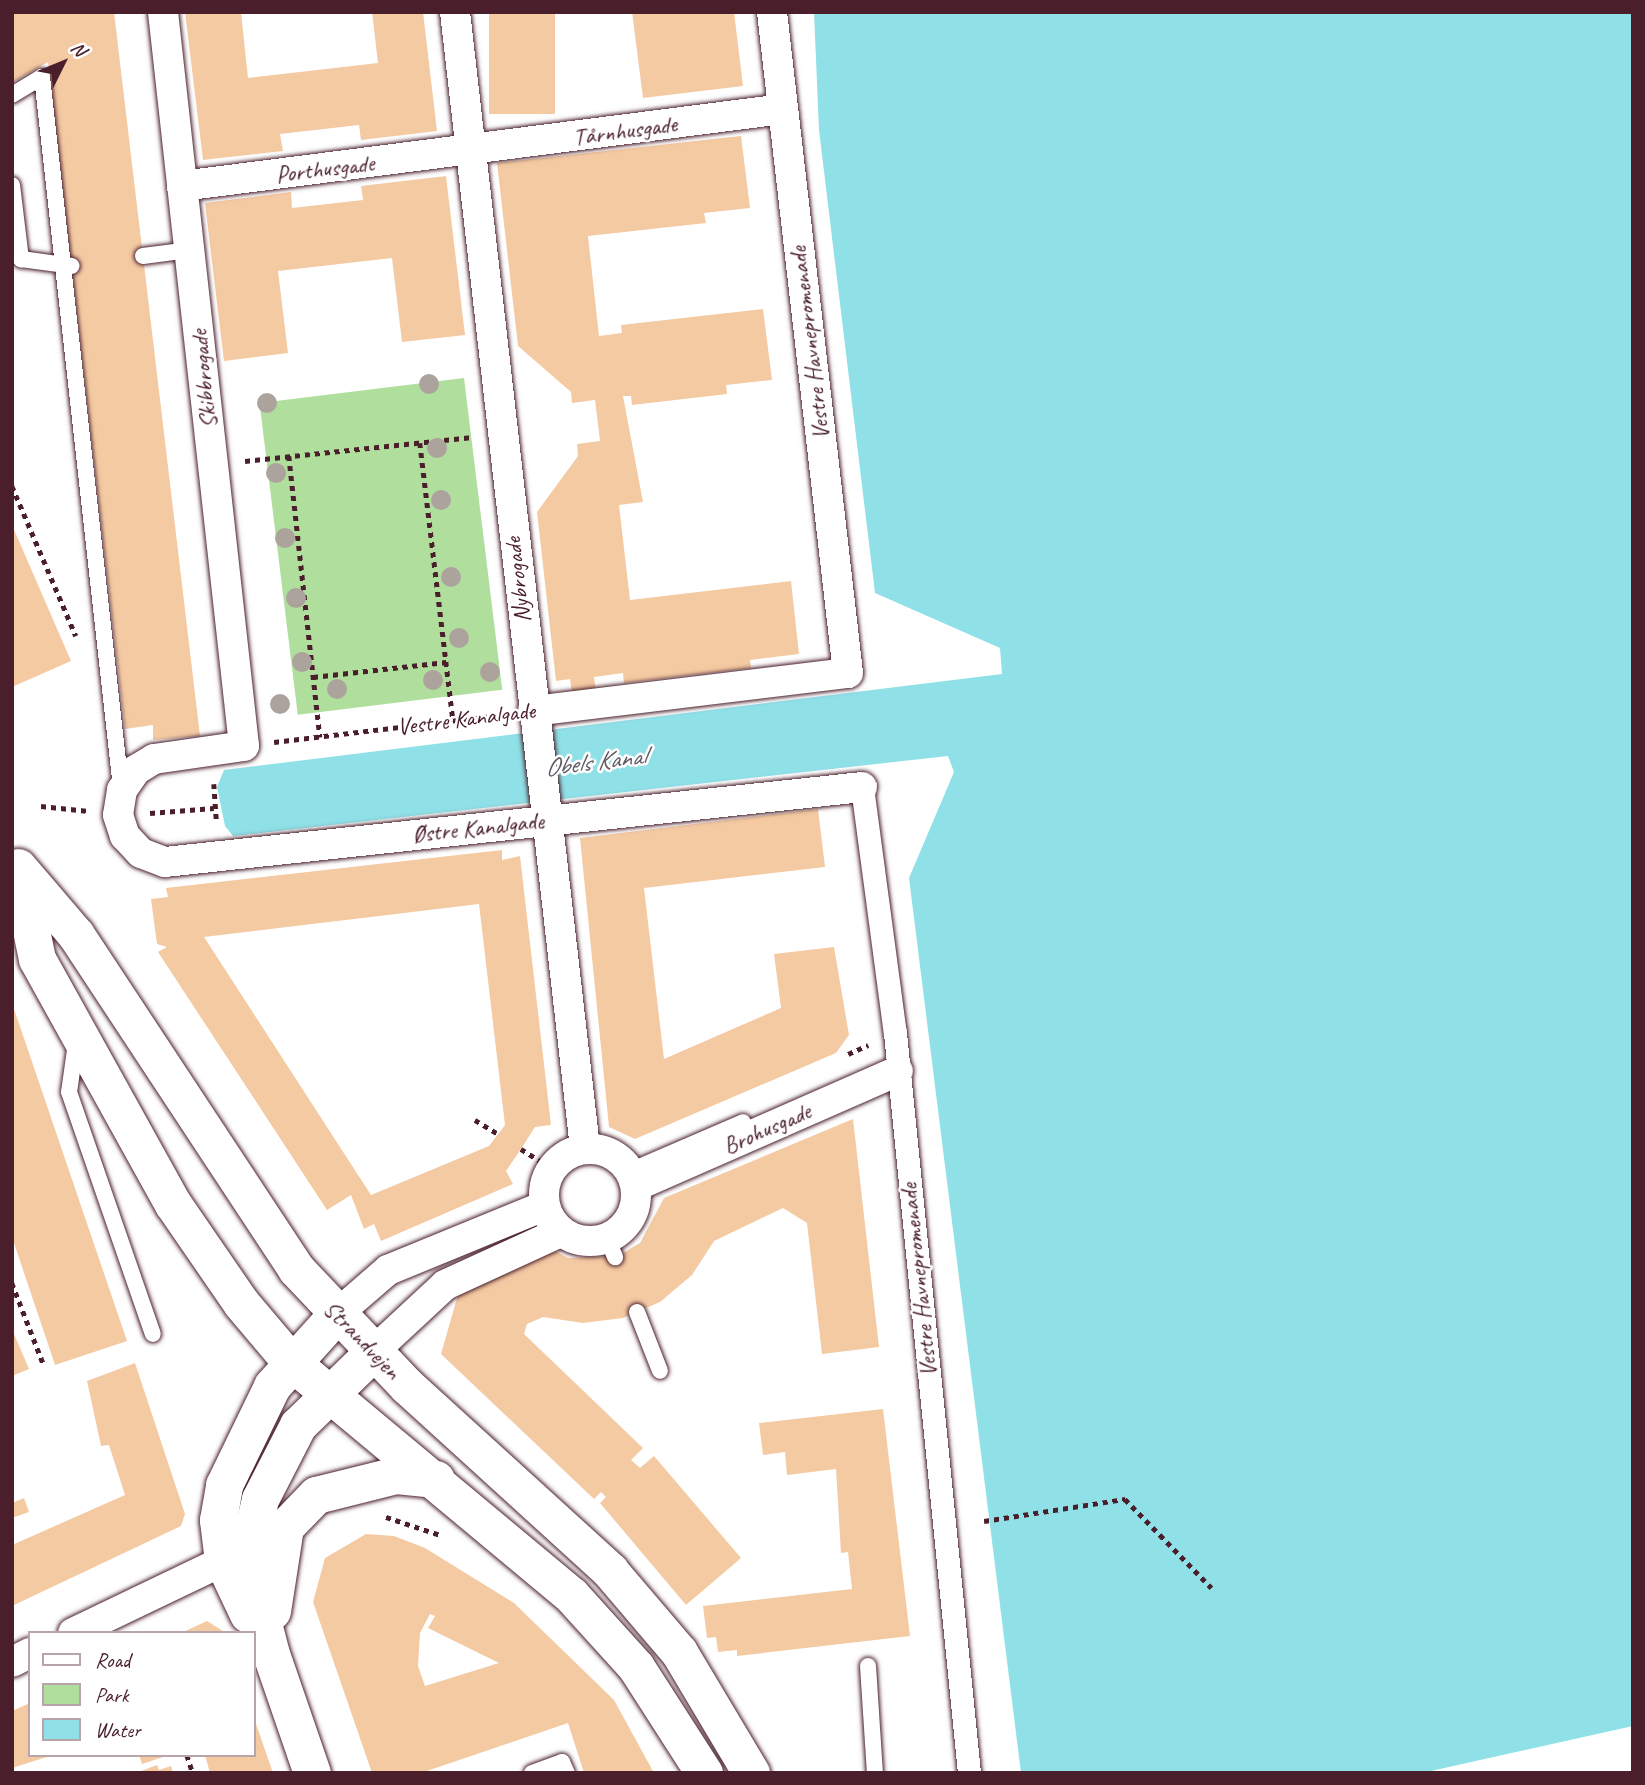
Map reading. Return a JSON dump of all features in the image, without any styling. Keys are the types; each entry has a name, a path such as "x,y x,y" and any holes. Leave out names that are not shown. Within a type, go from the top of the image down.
{"street":[{"name":"Skibbrogade","path":"163,12 213,464 232,748"},
{"name":"Nybrogade","path":"455,12 467,152 585,1148"},
{"name":"Vestre Havnepromenade","path":"772,12 848,673"},
{"name":"Tårnhusgade","path":"467,152 783,109"},
{"name":"Porthusgade","path":"182,186 467,152"},
{"name":"Vestre Kanalgade","path":"534,718 848,673"},
{"path":"120,802 136,770 154,759 232,748"},
{"name":"Vestre Havnepromenade","path":"862,787 898,1071 969,1773"},
{"name":"Østre Kanalgade","path":"120,802 141,853 165,862 546,816 862,787"},
{"name":"Strandvejen","path":"14,864 37,959 77,1034 173,1204 290,1362 436,1479 607,1632 704,1773"},
{"name":"Strandvejen","path":"14,864 76,935 244,1195 336,1315 610,1571 679,1652 751,1773"},
{"name":"Brohusgade","path":"633,1179 898,1071"},
{"path":"585,1148 604,1150 633,1179 631,1217 611,1248 575,1239 561,1232 544,1206 551,1168 585,1148"},
{"path":"271,1654 223,1561 218,1520 224,1485 261,1403 290,1362 336,1315 388,1270 544,1206"},
{"path":"312,1773 271,1654 253,1584 250,1541 268,1482 298,1425 328,1392 446,1285 561,1232"},
{"path":"271,1654 273,1585 285,1527 316,1496 351,1484 396,1475 436,1479"},
{"path":"76,1631 223,1561"},
{"path":"12,1662 28,1654"}],"lane":[{"path":"12,95 42,77 67,266 120,802"},
{"path":"12,185 21,259 67,266"},
{"path":"143,256 189,250"},
{"path":"77,1034 69,1092 153,1334"},
{"path":"633,1179 743,1122"},
{"path":"637,1312 660,1371"},
{"path":"868,1665 875,1773"},
{"path":"532,1773 562,1762 567,1773"}],"path":[{"path":"213,464 500,435"},
{"path":"420,443 453,721"},
{"path":"289,456 320,737"},
{"path":"12,486 82,649"},
{"path":"313,677 446,662"},
{"name":"Vestre Kanalgade","path":"232,748 453,721 534,718"},
{"path":"232,748 214,808 236,854"},
{"path":"41,806 120,802 214,808"},
{"path":"475,1120 498,1134"},
{"path":"521,1149 551,1168"},
{"path":"12,1283 43,1363"},
{"path":"984,1521 1125,1499 1212,1588"},
{"path":"373,1517 454,1541"}],"green space":[{"path":"464,378 502,690 298,715 260,403"}],"water":[{"name":"Obels Kanal","path":"814,12 1633,12 1633,1773 1021,1773 909,878 954,772 948,756 233,836 225,826 217,787 224,770 1002,674 1000,648 875,593 819,130"}],"pier":[{"path":"1633,1726 1633,1773 1422,1773"}],"building":[{"path":"12,12 114,12 200,736 153,740 153,725 125,729 48,62 12,83"},
{"path":"185,12 241,12 248,78 378,63 372,12 423,12 437,131 361,140 359,125 280,134 283,151 203,160"},
{"path":"489,12 555,12 555,114 489,114"},
{"path":"632,12 734,12 743,86 643,98"},
{"path":"741,136 750,208 704,213 706,223 588,236 599,336 622,333 621,325 763,309 772,380 726,385 727,394 632,405 631,396 623,396 643,502 619,505 630,600 791,581 799,654 750,660 751,668 624,683 623,673 594,677 596,690 572,693 570,679 556,681 537,512 578,456 577,444 600,441 595,400 572,403 571,392 518,346 497,163"},
{"path":"446,176 465,335 402,342 392,258 278,271 288,353 224,361 205,203 291,192 292,208 363,200 361,186"},
{"path":"12,525 71,661 12,687"},
{"path":"818,809 825,867 644,888 664,1059 781,1008 774,954 834,947 849,1035 836,1053 635,1139 609,1127 580,838"},
{"path":"502,850 502,860 520,856 551,1125 535,1127 506,1171 513,1184 381,1241 374,1224 364,1229 351,1195 327,1210 158,952 167,947 157,944 151,899 168,897 166,888","holes":["479,904 505,1125 489,1146 371,1195 204,937"]},
{"path":"12,1003 127,1341 55,1365 12,1237"},
{"path":"853,1119 879,1347 822,1354 807,1223 783,1208 714,1241 692,1275 660,1302 623,1318 583,1323 543,1317 527,1324 524,1334 643,1448 631,1460 640,1468 654,1456 741,1558 686,1605 600,1503 606,1497 601,1492 594,1499 441,1354 461,1284 546,1246 568,1258 618,1256 640,1243 664,1198"},
{"path":"12,1329 29,1369 12,1376"},
{"path":"135,1363 185,1514 181,1526 12,1606 12,1545 125,1495 109,1445 101,1446 87,1381"},
{"path":"883,1409 910,1636 737,1656 737,1650 718,1652 716,1637 707,1638 703,1606 852,1589 848,1552 841,1553 836,1469 787,1475 785,1452 763,1455 759,1423"},
{"path":"24,1498 29,1512 12,1518 12,1503"},
{"path":"366,1534 394,1536 425,1548 514,1603 614,1700 654,1773 584,1773 568,1723 421,1773 372,1773 313,1602 325,1558","holes":["430,1614 435,1616 428,1628 499,1663 425,1686 418,1666 420,1633"]},
{"path":"207,1621 223,1631 185,1631"},
{"path":"28,1704 28,1757 47,1757 12,1768 12,1711"},
{"path":"256,1724 273,1773 210,1773 206,1757 256,1757"},
{"path":"140,1757 163,1757 142,1764"},
{"path":"157,1765 159,1770 171,1766 173,1773 136,1773"}]}
